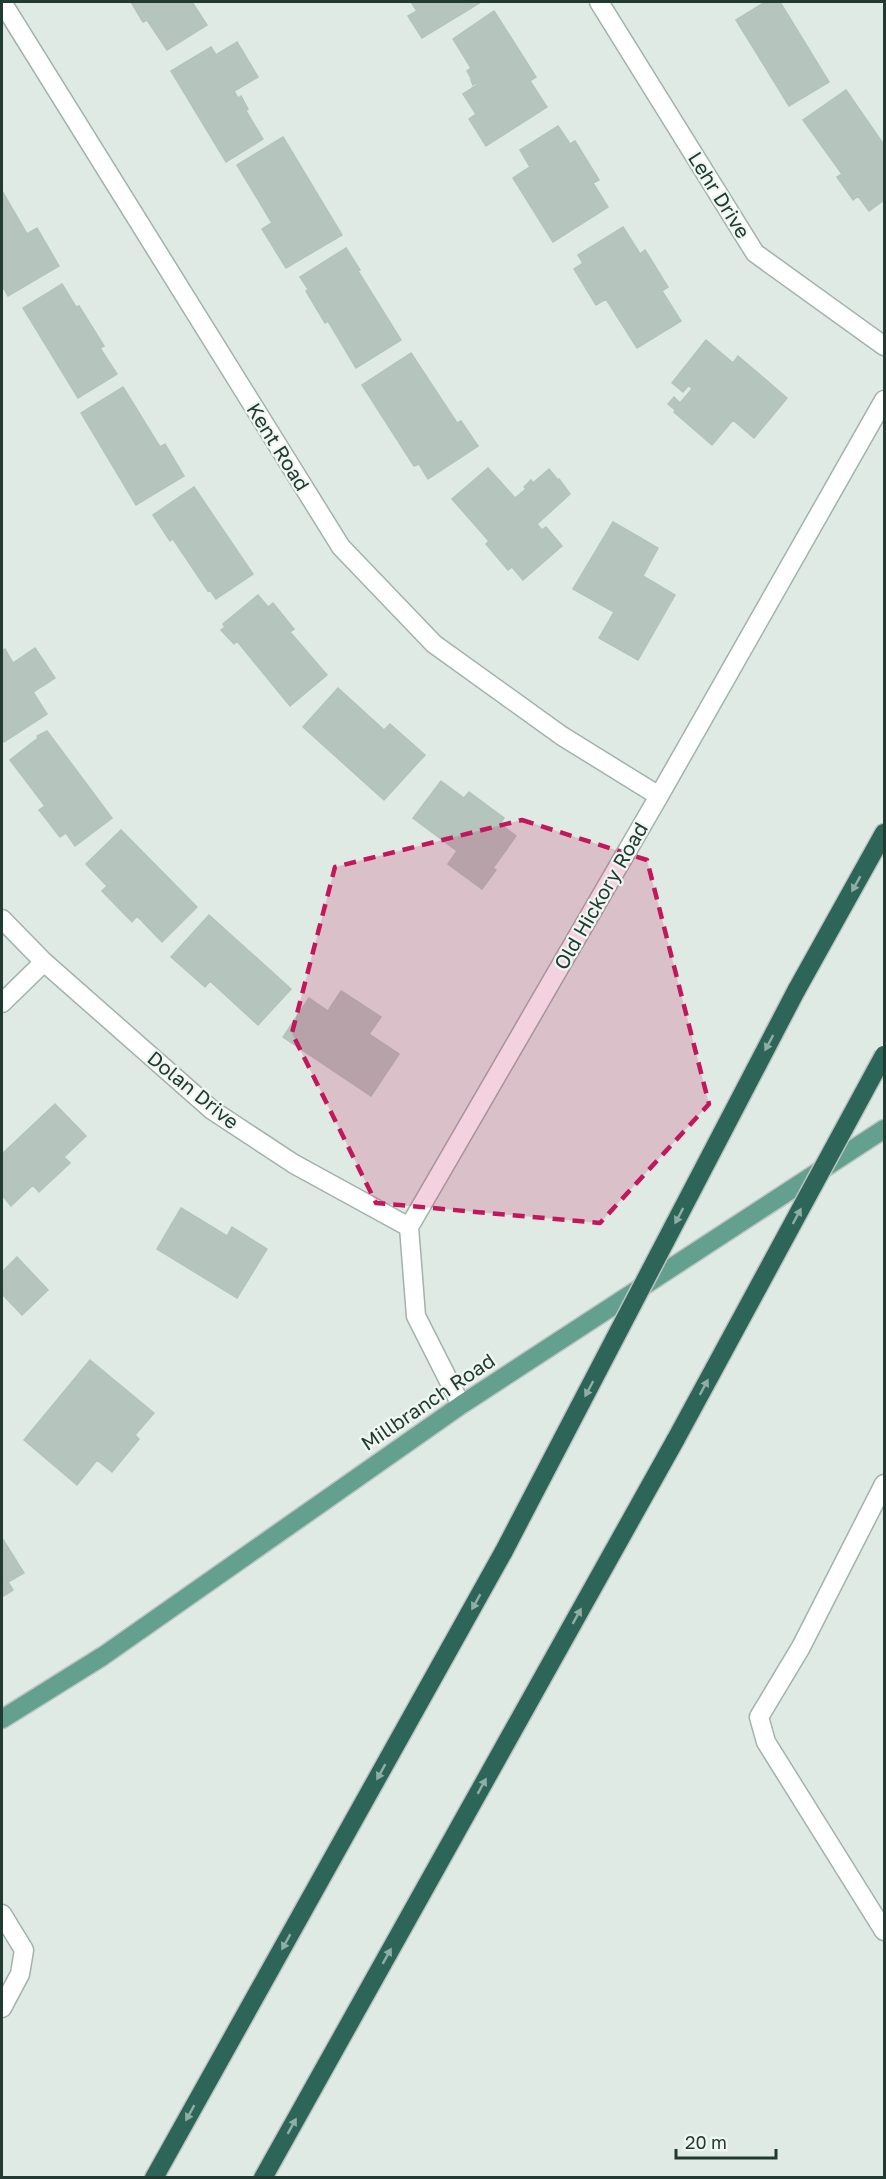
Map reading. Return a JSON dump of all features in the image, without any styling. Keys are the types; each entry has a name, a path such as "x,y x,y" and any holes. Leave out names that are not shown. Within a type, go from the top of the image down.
{"highway":[{"path":"154,2178 504,1551 796,991 885,833"},
{"path":"263,2178 676,1439 885,1055"}],"main road":[{"name":"Millbranch Road","path":"2,1719 104,1656 461,1405 885,1129"}],"street":[{"name":"Kent Road","path":"2,2 341,547 434,644 562,736 659,796"},
{"name":"Lehr Drive","path":"599,2 754,253 885,346"},
{"name":"Old Hickory Road","path":"409,1227 885,400"},
{"name":"Dolan Drive","path":"2,919 44,962 212,1110 294,1164 409,1227"},
{"path":"2,1002 44,962"},
{"path":"409,1227 417,1316 461,1405"},
{"path":"885,1484 801,1647 759,1717 766,1742 885,1930"},
{"path":"2,1914 24,1950 20,1974 2,2008"}],"highlighted area":[{"path":"522,820 647,860 709,1104 600,1223 376,1203 292,1033 335,867"}],"building":[{"path":"131,2 192,2 207,25 167,50 147,20 143,22"},
{"path":"411,2 481,2 422,38 408,16 417,11"},
{"path":"765,2 780,2 829,82 789,106 736,20"},
{"path":"494,11 536,77 530,81 547,107 486,146 469,119 476,114 463,94 477,85 476,83 473,85 467,71 471,68 453,39"},
{"path":"237,42 258,77 234,91 238,98 241,96 248,109 246,111 263,139 226,162 171,71 211,47 216,55"},
{"path":"846,90 884,145 884,200 869,211 858,196 853,200 837,177 842,174 803,120"},
{"path":"558,126 570,144 575,141 599,180 593,183 608,207 553,242 513,178 530,167 520,150"},
{"path":"283,137 342,235 286,268 262,229 272,223 237,165"},
{"path":"2,191 27,234 37,228 59,266 8,296 2,285"},
{"path":"623,227 640,254 645,250 668,287 662,291 681,321 637,348 606,299 596,305 574,269 583,263 578,255"},
{"path":"346,248 401,340 356,368 328,321 325,323 300,277"},
{"path":"62,284 104,346 100,348 117,374 78,398 23,308"},
{"path":"706,340 733,363 738,356 787,398 754,438 733,420 712,445 668,404 674,397 680,403 692,389 689,385 683,392 672,383"},
{"path":"411,353 457,423 461,421 478,446 428,479 419,464 414,466 362,385"},
{"path":"123,387 160,447 165,444 184,476 136,505 81,413"},
{"path":"488,468 515,498 526,489 524,487 531,480 533,483 549,469 570,494 537,524 542,530 546,527 562,546 523,580 512,567 508,570 486,544 489,541 452,499"},
{"path":"194,487 253,574 216,599 210,590 208,591 173,539 170,541 153,515"},
{"path":"613,522 658,548 643,576 675,595 638,660 599,638 614,612 573,589"},
{"path":"258,595 268,607 273,603 294,629 290,632 327,675 290,706 237,641 234,644 221,630 225,627 223,624"},
{"path":"35,648 55,678 33,692 47,714 4,742 2,738 2,651 5,649 13,663"},
{"path":"338,688 384,730 390,724 425,755 384,800 303,727"},
{"path":"47,731 112,818 75,846 66,833 60,837 39,810 45,806 10,760 38,738 37,736"},
{"path":"441,781 464,798 469,792 504,818 500,824 516,836 493,868 496,870 482,889 448,864 457,851 413,818"},
{"path":"121,830 197,907 162,942 137,916 132,922 102,891 107,886 86,864"},
{"path":"209,915 291,989 258,1025 210,981 205,987 171,957"},
{"path":"341,991 381,1017 369,1034 399,1054 371,1096 283,1037 309,998 328,1011"},
{"path":"55,1104 86,1136 64,1157 70,1163 39,1192 33,1185 11,1206 2,1195 2,1154"},
{"path":"181,1208 227,1236 232,1227 267,1249 237,1298 157,1249"},
{"path":"17,1257 48,1290 22,1315 2,1294 2,1272"},
{"path":"90,1360 154,1413 135,1435 139,1439 112,1472 97,1460 77,1485 24,1440"},
{"path":"2,1538 24,1573 8,1582 13,1590 2,1597"}]}
